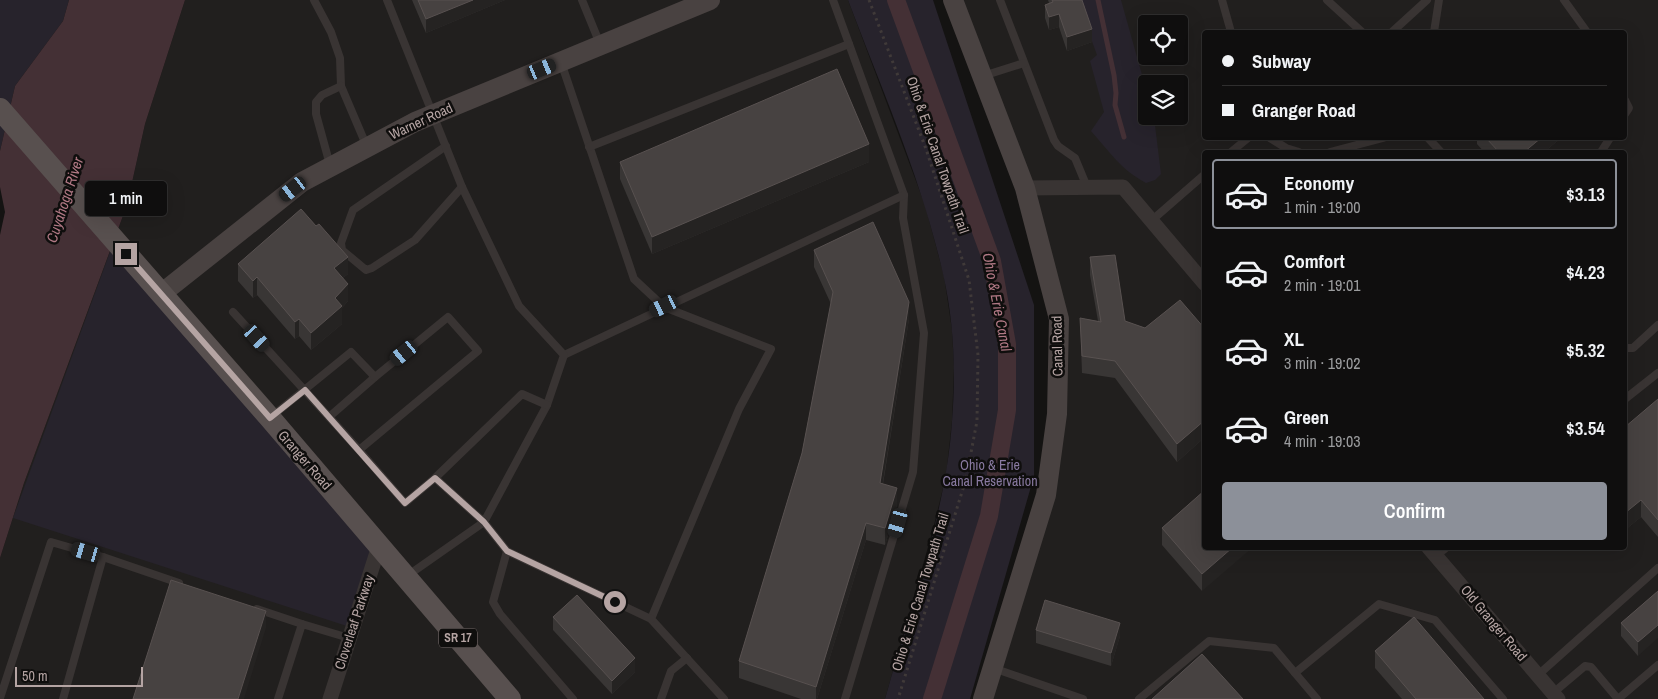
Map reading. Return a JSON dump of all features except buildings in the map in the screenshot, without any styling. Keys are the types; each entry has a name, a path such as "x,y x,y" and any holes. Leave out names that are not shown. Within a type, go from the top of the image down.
{"main road":[{"name":"Granger Road","path":"1,110 270,418 510,699"}],"street":[{"name":"Warner Road","path":"161,294 302,182 367,147 433,114 710,0"},
{"name":"Canal Road","path":"956,1 1025,188 1059,319 1057,414 1046,495 983,699"},
{"path":"1025,188 1123,187 1202,280"},
{"name":"Cloverleaf Parkway","path":"330,699 379,546"},
{"name":"Old Granger Road","path":"1437,550 1556,696"}],"lane":[{"path":"314,0 331,32 340,58 342,86 367,147"},
{"path":"387,0 462,187 519,306 564,355"},
{"path":"582,0 600,46"},
{"path":"833,0 904,195 903,218 924,333 913,472 845,699"},
{"path":"1000,0 1054,140 1058,146 1075,158 1087,188"},
{"path":"1222,0 1230,30"},
{"path":"1327,0 1360,30"},
{"path":"1394,30 1427,0"},
{"path":"1434,30 1438,0"},
{"path":"1564,0 1586,30"},
{"path":"589,146 849,44"},
{"path":"561,62 634,279 664,306 771,349 739,409 651,619"},
{"path":"983,76 1024,63"},
{"path":"330,167 316,114 316,102 322,95 342,86"},
{"path":"1233,150 1246,140"},
{"path":"1273,140 1292,150"},
{"path":"1338,150 1375,140"},
{"path":"1430,140 1439,150"},
{"path":"446,146 353,210 340,243 342,250 366,270 372,268 415,240 462,187"},
{"path":"1151,221 1202,177"},
{"path":"406,577 484,522 547,405 564,355 664,306 904,195"},
{"path":"234,312 405,503 435,478 522,394 547,405"},
{"path":"329,417 448,317 478,351 359,450"},
{"path":"1627,348 1633,348 1658,324"},
{"path":"270,418 351,352 375,377"},
{"path":"1627,397 1658,373"},
{"path":"435,478 484,522 507,551 651,619 724,699"},
{"path":"0,698 51,542 103,557 188,586"},
{"path":"507,551 493,602 500,614 573,699"},
{"path":"63,699 103,557"},
{"path":"1538,674 1658,568"},
{"path":"1295,673 1379,604 1435,620 1503,699"},
{"path":"245,605 349,638"},
{"path":"278,699 302,624"},
{"path":"1139,699 1209,641 1274,648 1317,699"},
{"path":"661,699 671,671 687,658"},
{"path":"1556,696 1585,666 1591,667 1618,699 1658,665"},
{"path":"992,668 1083,699"}],"path":[{"name":"Ohio & Erie Canal Towpath Trail","path":"869,0 942,196 969,280 978,355 977,421 966,479 898,699"}],"shaded area":[{"path":"185,0 848,0 925,205 944,276 952,330 954,367 952,421 946,476 885,699 0,699 0,558 24,483 127,205 145,124"},
{"path":"953,0 1658,0 1658,699 983,699 1046,495 1059,319"}],"green space":[{"path":"0,0 69,0 63,21 15,86 0,151"},
{"name":"Ohio & Erie Canal Reservation","path":"848,0 933,0 1034,305 1034,476 970,699 885,699 926,561 943,491 952,421 953,347 947,292 924,204 913,170"},
{"path":"1077,0 1121,0 1142,75 1138,75 1138,125 1155,125 1161,174 1155,180 1146,183 1129,172 1091,131 1104,112 1090,61 1097,55"},
{"path":"114,241 379,546 353,628 13,518"}],"water":[{"name":"Cuyahoga River","path":"69,0 185,0 145,124 127,205 24,483 0,558 0,235 5,212 0,187 0,151 15,86 63,21"}],"waterway":[{"name":"Ohio & Erie Canal","path":"896,0 992,261 1007,344 1007,410 989,516 932,699"},
{"path":"1098,0 1114,75 1115,105 1124,137"}],"route":[{"path":"126,254 270,418 305,390 405,503 435,478 484,522 507,551 615,602"}]}
